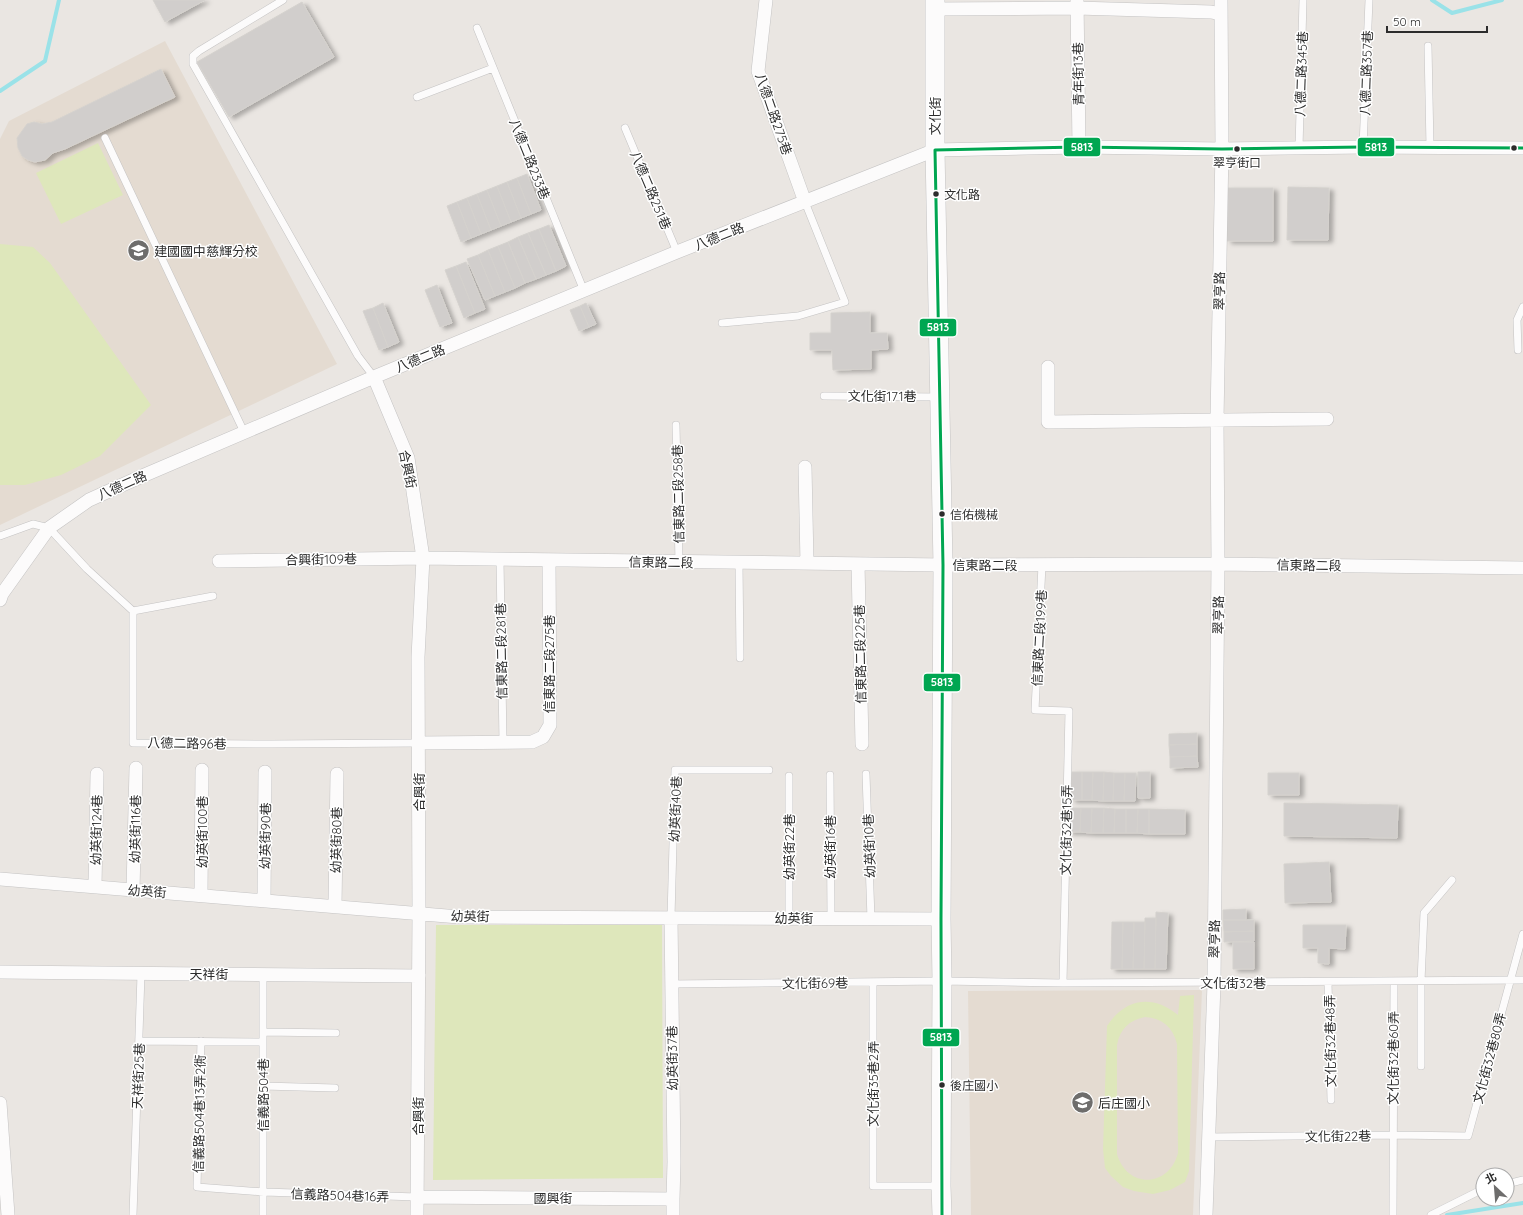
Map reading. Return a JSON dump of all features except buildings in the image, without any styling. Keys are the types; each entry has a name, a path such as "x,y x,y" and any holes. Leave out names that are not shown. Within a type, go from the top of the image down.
{"street":[{"name":"八德二路275巷","path":"766,0 758,72 805,202"},
{"name":"翠亨路","path":"1206,1215 1214,983 1218,564 1217,420 1222,149 1221,0"},
{"path":"935,4 1077,4 1211,12 1221,14"},
{"name":"文化街","path":"935,4 935,150 943,565 941,919 942,1215"},
{"name":"青年街13巷","path":"1077,4 1079,147"},
{"name":"八德二路","path":"0,600 2,594 49,528 90,500 374,377 677,252 935,150 1079,147 1222,149 1363,147 1523,148"},
{"path":"1048,367 1048,422 1327,419"},
{"name":"合興街","path":"374,377 408,458 423,558 418,657 419,976 417,1215"},
{"path":"805,468 807,564"},
{"name":"信東路二段","path":"423,558 807,564 1218,564 1523,568"},
{"name":"合興街109巷","path":"219,561 423,558"},
{"name":"信東路二段275巷","path":"419,743 532,742 543,736 550,725 549,560"},
{"name":"信東路二段225巷","path":"858,564 862,744"},
{"name":"幼英街116巷","path":"133,890 136,768"},
{"name":"幼英街100巷","path":"201,895 202,770"},
{"name":"幼英街90巷","path":"264,900 265,772"},
{"name":"幼英街124巷","path":"95,886 97,774"},
{"name":"幼英街80巷","path":"335,906 336,774"},
{"name":"幼英街","path":"0,879 459,917 941,919"},
{"name":"幼英街37巷","path":"671,917 674,1162 673,1199"},
{"name":"天祥街","path":"0,972 419,976"},
{"path":"0,1103 8,1215"},
{"name":"國興街","path":"417,1197 673,1199"},
{"path":"673,1199 673,1215"}],"lane":[{"path":"283,0 199,51 193,56 193,64 358,356 374,377"},
{"name":"八德二路345巷","path":"1299,148 1303,0"},
{"name":"八德二路357巷","path":"1363,147 1369,0"},
{"name":"八德二路233巷","path":"477,28 584,291"},
{"path":"1428,46 1430,147"},
{"path":"417,97 493,68"},
{"name":"八德二路251巷","path":"625,128 677,252"},
{"path":"105,138 244,432"},
{"path":"722,323 798,316 845,302 805,202"},
{"path":"1518,350 1517,320 1523,307"},
{"name":"文化街171巷","path":"824,396 940,397"},
{"name":"信東路二段258巷","path":"676,425 679,562"},
{"path":"0,536 33,524 49,528 87,569 133,612 213,596"},
{"name":"信東路二段281巷","path":"500,560 502,742"},
{"path":"739,562 740,658"},
{"name":"信東路二段199巷","path":"1035,710 1042,565"},
{"name":"八德二路96巷","path":"133,612 133,743 419,743"},
{"name":"文化街32巷15弄","path":"1035,710 1069,711 1063,983"},
{"name":"幼英街40巷","path":"671,917 675,770 769,770"},
{"name":"幼英街10巷","path":"866,774 871,919"},
{"name":"幼英街16巷","path":"830,775 831,918"},
{"name":"幼英街22巷","path":"789,776 789,918"},
{"path":"1421,1066 1424,913 1452,880"},
{"name":"文化街32巷80弄","path":"1468,1136 1523,934"},
{"name":"天祥街25巷","path":"133,1215 141,974"},
{"name":"信義路504巷","path":"263,1215 264,975"},
{"name":"文化街32巷","path":"942,981 1214,983 1523,980"},
{"name":"文化街69巷","path":"671,984 942,981"},
{"name":"文化街35巷2弄","path":"873,982 873,1186 941,1186"},
{"name":"文化街32巷48弄","path":"1328,982 1331,1100"},
{"name":"文化街32巷60弄","path":"1393,1215 1394,982"},
{"path":"263,1032 336,1033"},
{"path":"139,1041 263,1042"},
{"name":"信義路504巷13弄2衖","path":"198,1187 201,1041"},
{"path":"263,1086 335,1088"},
{"name":"文化街22巷","path":"1208,1137 1393,1135 1468,1136"},
{"name":"信義路504巷16弄","path":"198,1187 264,1192 417,1197"},
{"path":"1431,1215 1475,1193"}],"shaded area":[{"name":"建國國中慈輝分校","path":"165,41 337,364 0,525 0,139 9,121"},
{"name":"后庄國小","path":"1202,990 1193,1215 971,1215 968,991"}],"green space":[{"path":"98,143 123,195 61,224 36,173"},
{"path":"0,244 33,247 50,263 151,405 100,456 61,475 25,485 0,485"},
{"path":"436,925 662,925 663,1178 433,1180"},
{"path":"1194,995 1189,1171 1185,1182 1170,1190 1153,1194 1134,1191 1123,1187 1105,1168 1103,1149 1107,1026 1122,1010 1140,1002 1159,1004 1169,1008 1178,1015 1180,996","holes":["1139,1018 1157,1019 1166,1024 1173,1033 1177,1044 1178,1153 1173,1165 1166,1173 1157,1178 1148,1180 1129,1174 1122,1165 1117,1154 1117,1045 1120,1034 1126,1026"]}],"waterway":[{"path":"0,91 45,61 59,0"},
{"path":"1432,0 1452,13 1502,0"},
{"path":"1447,1215 1523,1203"}],"transit line":[{"name":"5813","path":"935,150 1079,147 1222,149 1363,147 1523,148"},
{"name":"5813","path":"935,150 943,565 941,919 942,1215"}],"place":[{"name":"翠亨街口","path":"1237,149"},
{"name":"文化路","path":"936,194"},
{"name":"建國國中慈輝分校","path":"138,251"},
{"name":"信佑機械","path":"942,514"},
{"name":"後庄國小","path":"942,1085"},
{"name":"后庄國小","path":"1083,1103"}]}
